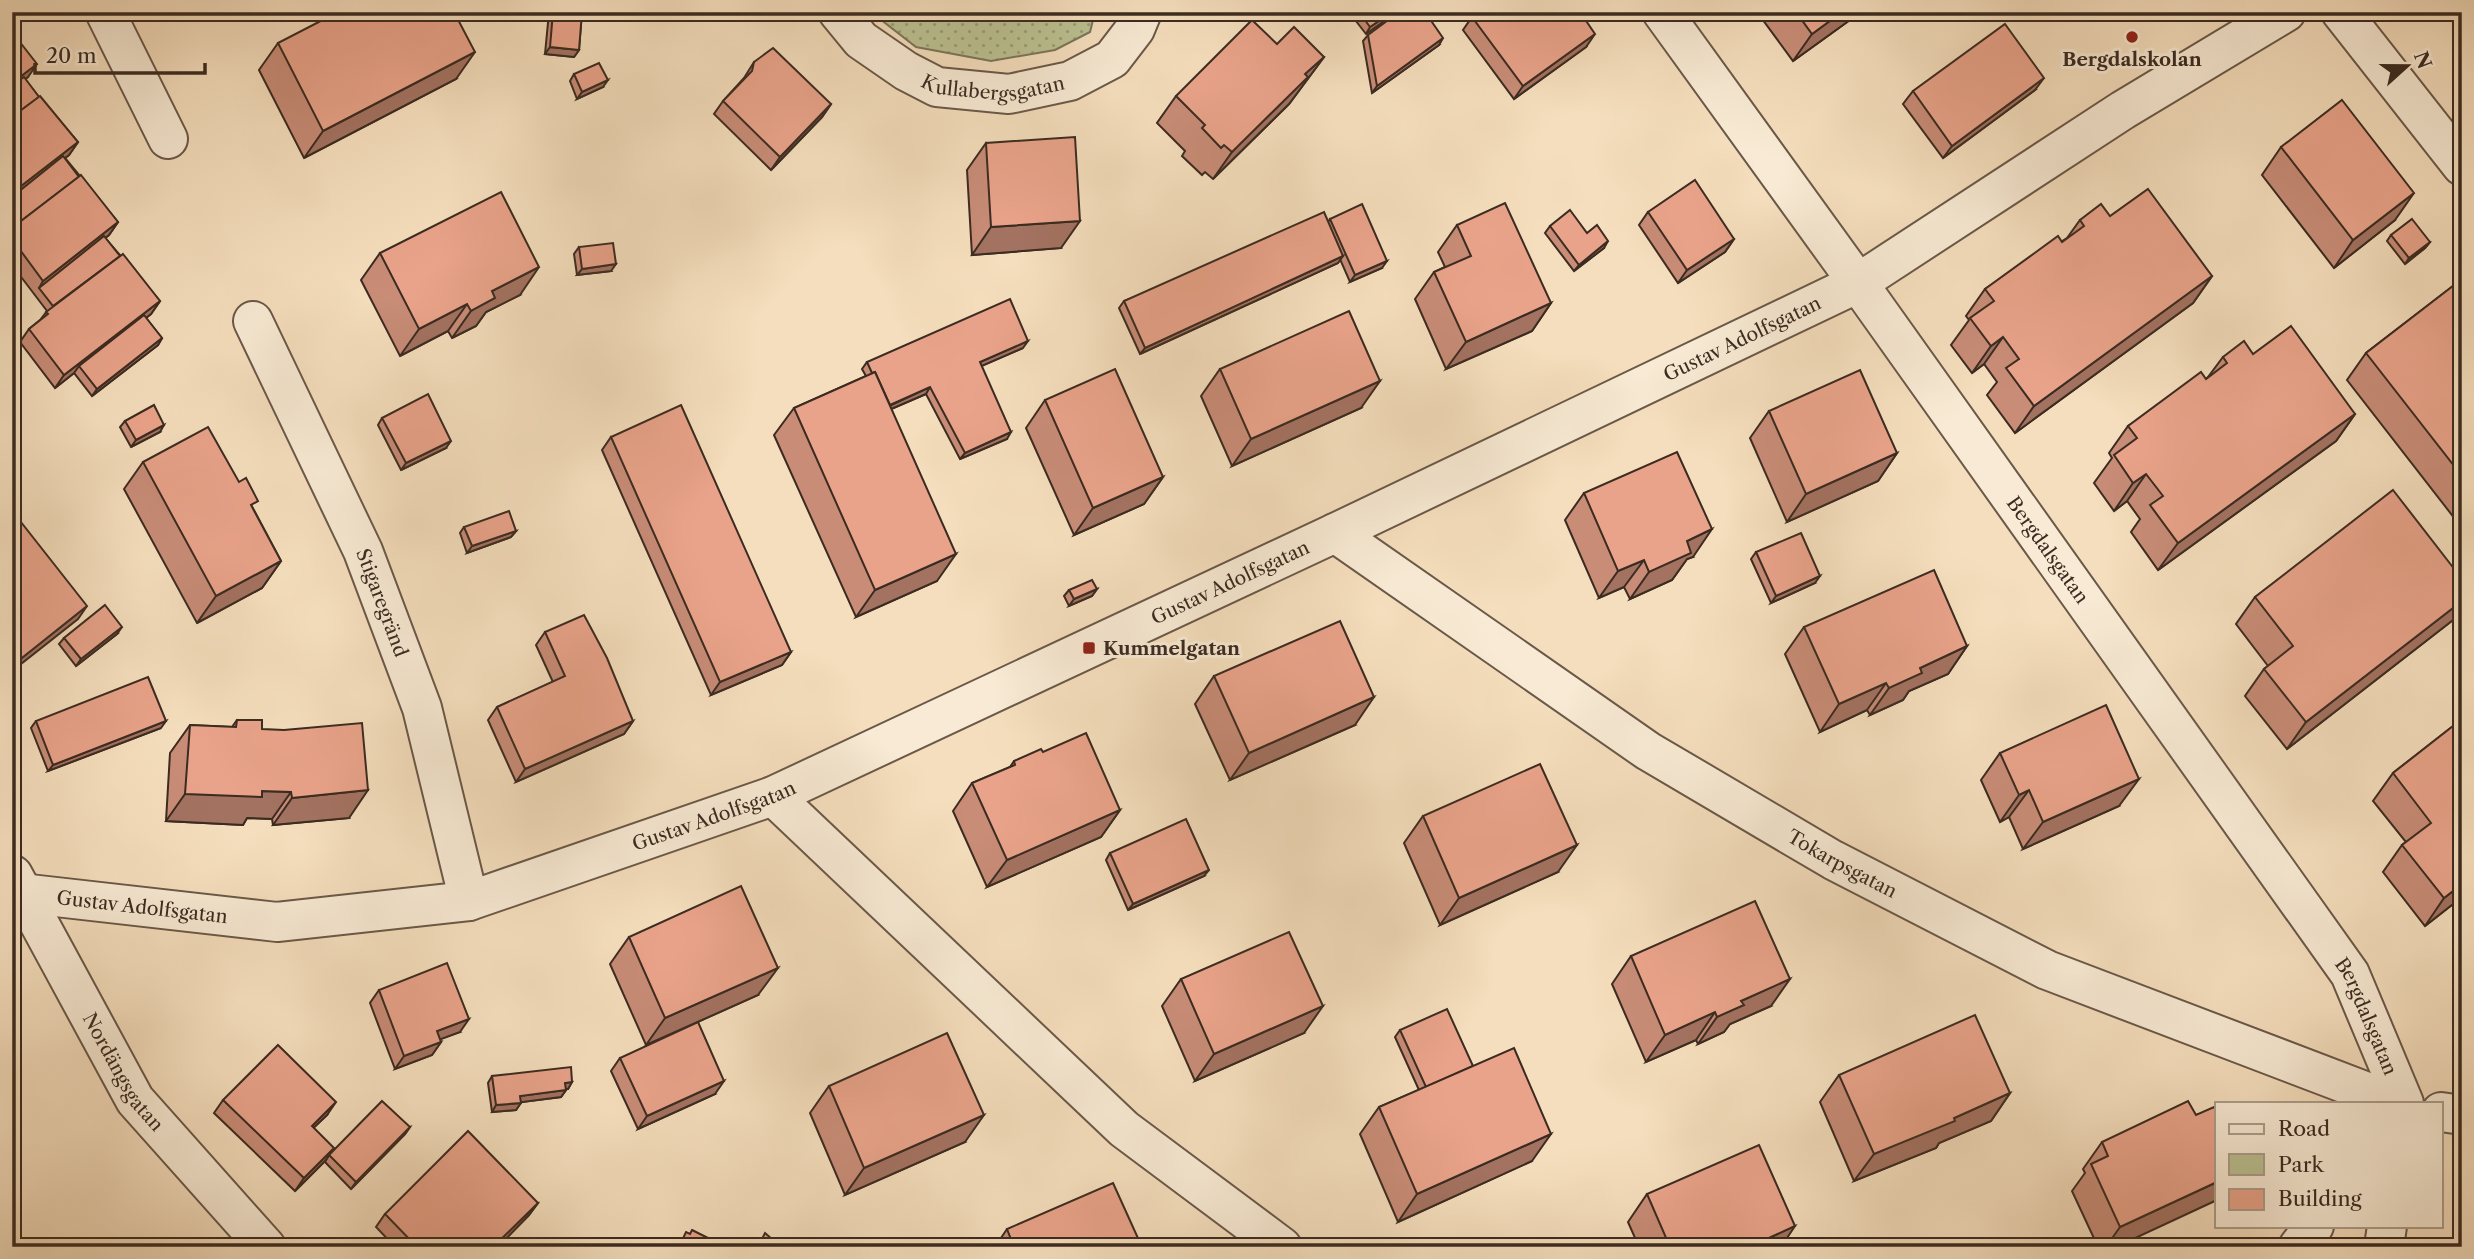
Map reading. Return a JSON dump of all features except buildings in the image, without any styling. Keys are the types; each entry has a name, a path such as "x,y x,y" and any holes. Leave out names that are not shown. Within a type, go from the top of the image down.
{"street":[{"path":"105,12 168,139"},
{"name":"Kullabergsgatan","path":"838,12 861,40 906,71 937,87 1009,94 1070,81 1112,59 1135,29 1142,12"},
{"name":"Bergdalsgatan","path":"1662,12 2350,974 2403,1102"},
{"name":"Gustav Adolfsgatan","path":"16,886 277,922 469,901 773,796 1335,533 1858,283 2123,110 2286,12"},
{"path":"2341,12 2462,166"},
{"name":"Stigaregränd","path":"253,321 363,551 422,708 469,901"},
{"name":"Tokarpsgatan","path":"1335,533 1648,751 1833,860 2047,970 2393,1102"},
{"path":"773,796 1124,1129 1282,1247"},
{"name":"Nordängsgatan","path":"16,886 135,1100 266,1247"},
{"path":"2442,1112 2462,1115"},
{"path":"2298,1247 2312,1228"},
{"path":"2384,1247 2388,1228"}],"green space":[{"path":"871,12 1095,12 1090,32 1055,50 991,61 916,47"}],"place":[{"name":"Bergdalskolan","path":"2132,37"},
{"name":"Kummelgatan","path":"1089,648"}]}
